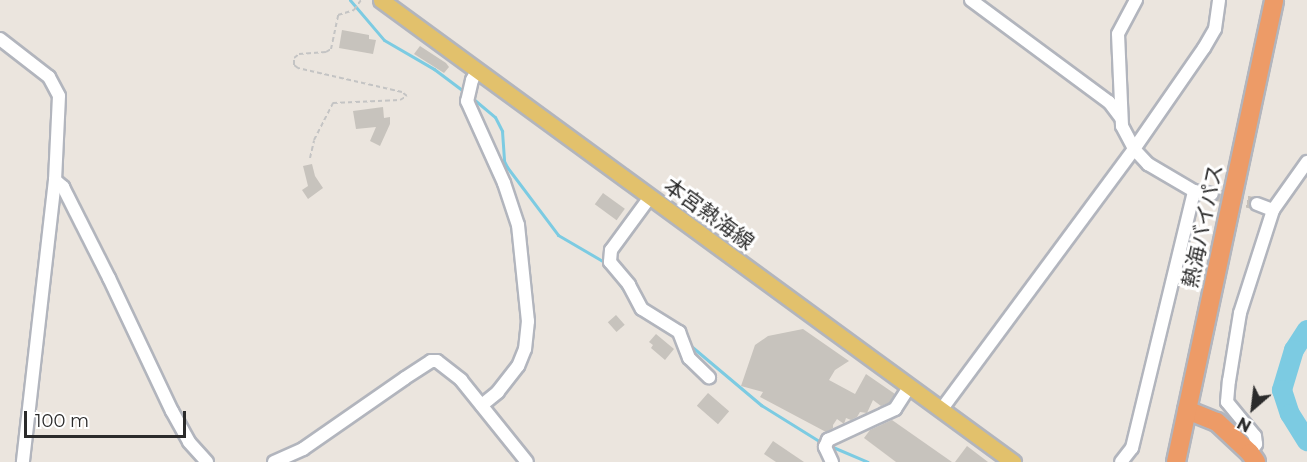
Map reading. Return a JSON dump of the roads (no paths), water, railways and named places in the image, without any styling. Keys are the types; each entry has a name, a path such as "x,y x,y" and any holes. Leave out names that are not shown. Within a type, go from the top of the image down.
{"highway":[{"name":"熱海バイパス","path":"1176,462 1274,0"},
{"path":"1187,410 1216,422 1253,458"}],"main road":[{"name":"本宮熱海線","path":"381,0 1013,462"}],"street":[{"path":"971,0 1108,102 1121,118 1134,149 1148,164 1194,191 1212,194"},
{"path":"1121,118 1118,34 1136,0"},
{"path":"941,410 1134,149 1215,29 1219,0"},
{"path":"0,39 42,70 58,91 55,180 23,462"},
{"path":"477,70 467,101 504,183 518,225 528,321 525,349 518,366 498,392 482,405"},
{"path":"1253,458 1255,436 1227,402 1240,313 1273,210 1307,162"},
{"path":"55,180 67,194 172,411 189,442 207,462"},
{"path":"1121,462 1132,448 1194,191"},
{"path":"650,197 611,250 610,262 629,285 642,309 679,332 689,358 709,377"},
{"path":"1257,204 1273,210"},
{"path":"274,462 303,449 431,361 437,361 449,369 482,405 527,462"},
{"path":"832,462 825,447 828,440 895,409 910,386"}],"waterway":[{"path":"350,0 384,40 434,69 466,93"},
{"path":"471,97 495,117 502,131 504,161 507,167 558,235 606,263"},
{"path":"614,276 632,303"},
{"path":"642,315 675,337"},
{"path":"1307,330 1294,350 1282,390 1290,414 1307,441"},
{"path":"691,346 761,405 822,443"},
{"path":"828,445 868,462"}],"tunnel":[{"path":"1212,194 1257,204"}]}
